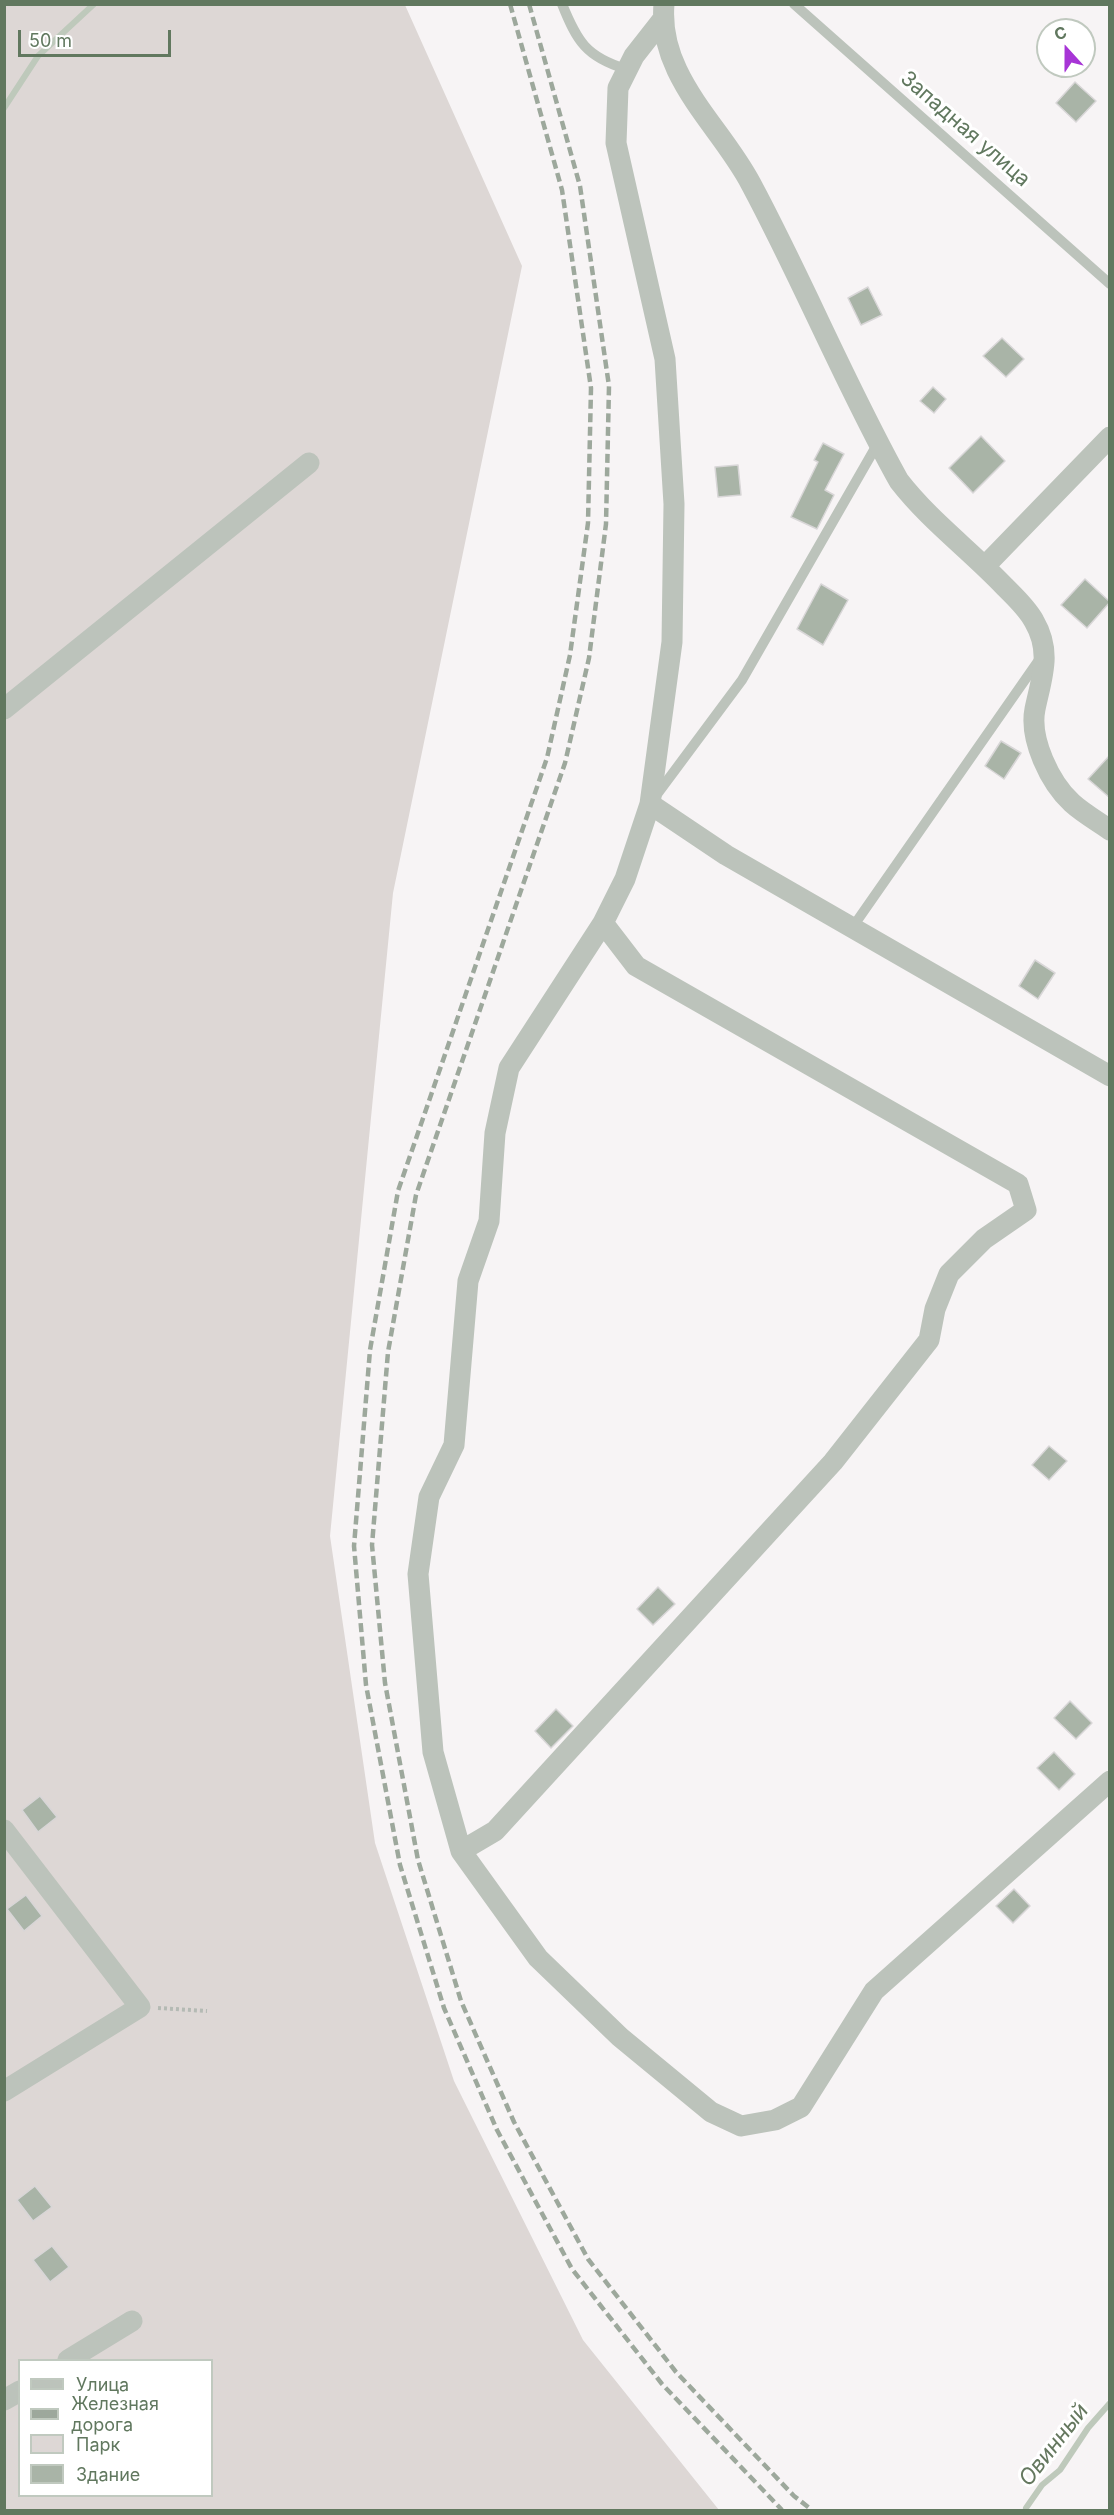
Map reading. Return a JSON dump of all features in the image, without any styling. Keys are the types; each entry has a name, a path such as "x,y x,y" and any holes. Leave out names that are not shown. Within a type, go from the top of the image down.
{"street":[{"path":"663,12 626,69 618,88 616,142 665,359 675,504 672,642 650,804 625,879 603,923 508,1068 495,1133 489,1221 468,1281 454,1445 429,1497 418,1575 432,1740 461,1851 538,1958 620,2037 711,2112 741,2126 775,2120 801,2107 874,1991 1110,1780"},
{"path":"663,12 667,43 676,69 697,107 750,182 878,443 899,481 918,506 985,566 1033,619 1045,651 1045,671 1035,711 1035,726 1047,767 1072,803 1110,830"},
{"path":"985,566 1110,437"},
{"path":"4,709 309,463"},
{"path":"650,804 726,855 1110,1076"},
{"path":"461,1851 495,1831 833,1462 929,1340 935,1309 949,1274 984,1239 1026,1210 1018,1185 636,966 603,923"},
{"path":"4,1830 140,2007 4,2091"},
{"path":"71,2359 132,2320"},
{"path":"4,2400 18,2392"}],"lane":[{"path":"562,4 583,46 609,64 626,69"},
{"name":"Западная улица","path":"794,4 1110,284"},
{"path":"650,804 742,680 878,443"},
{"path":"852,928 1045,651"}],"path":[{"path":"140,2007 207,2011"}],"green space":[{"path":"5,5 405,5 522,266 393,893 330,1536 375,1843 454,2081 583,2340 719,2510 5,2510"}],"building":[{"path":"1075,82 1096,101 1076,122 1056,103"},
{"path":"868,287 882,315 861,325 848,298"},
{"path":"1002,338 1024,359 1006,377 983,356"},
{"path":"933,387 946,399 934,413 920,401"},
{"path":"981,436 1005,461 973,493 949,468"},
{"path":"823,443 844,454 825,490 834,495 817,529 791,517 818,462 814,460"},
{"path":"738,465 741,495 718,497 715,467"},
{"path":"1085,579 1110,602 1087,628 1061,605"},
{"path":"821,584 848,600 823,645 797,629"},
{"path":"1001,741 1021,753 1004,779 985,766"},
{"path":"1110,755 1110,798 1088,779"},
{"path":"1035,960 1055,973 1038,999 1019,986"},
{"path":"1049,1446 1067,1461 1049,1480 1032,1465"},
{"path":"658,1587 675,1604 653,1625 637,1609"},
{"path":"1070,1701 1092,1723 1076,1739 1054,1718"},
{"path":"556,1709 573,1726 551,1748 535,1731"},
{"path":"1054,1752 1075,1774 1059,1790 1037,1768"},
{"path":"40,1796 57,1817 38,1832 22,1810"},
{"path":"1014,1889 1030,1906 1013,1923 996,1906"},
{"path":"26,1895 42,1916 24,1931 7,1909"},
{"path":"35,2186 52,2207 33,2221 17,2200"},
{"path":"52,2246 69,2267 50,2282 33,2260"}],"waterway":[{"path":"4,108 38,56 94,4"},
{"name":"Овинный","path":"1026,2508 1042,2485 1060,2470 1088,2428 1110,2403"}],"railway":[{"path":"510,4 562,190 591,388 588,523 570,655 547,758 398,1191 370,1350 354,1546 366,1685 400,1865 444,2008 497,2130 572,2269 662,2384 782,2510"},
{"path":"529,4 580,186 609,386 606,524 589,658 565,763 416,1195 388,1352 372,1545 385,1683 418,1860 461,2001 514,2122 588,2259 676,2372 794,2496 812,2510"}]}
